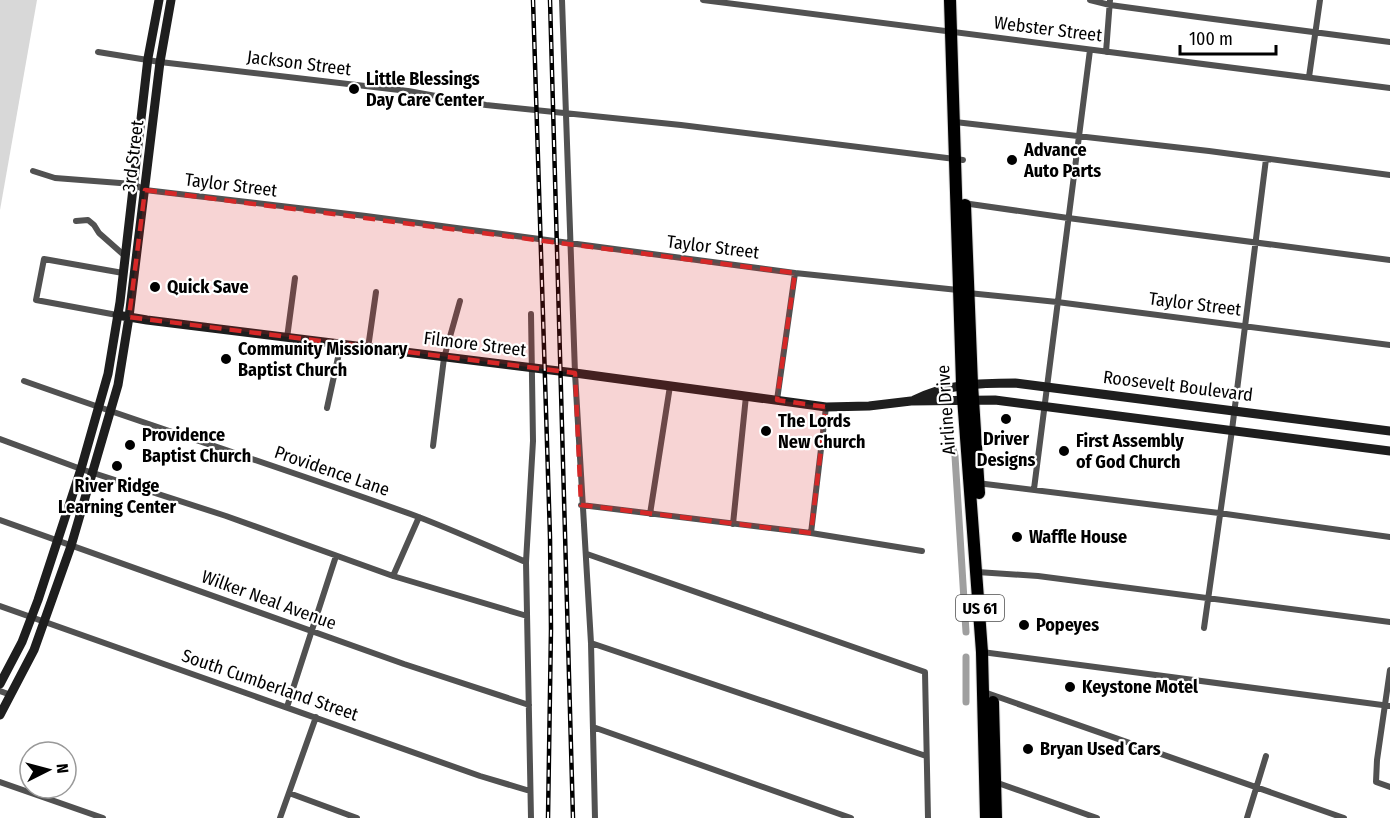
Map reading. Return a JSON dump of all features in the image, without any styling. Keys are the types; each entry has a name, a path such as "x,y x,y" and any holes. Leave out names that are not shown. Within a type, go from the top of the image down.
{"highway":[{"name":"Airline Drive","path":"950,0 955,32 967,384 989,693 990,782 986,818"},
{"name":"Airline Drive","path":"955,32 958,0"},
{"name":"Airline Drive","path":"990,782 996,818"}],"street":[{"name":"3rd Street","path":"0,684 32,617 81,469 108,375 149,59 159,0"},
{"name":"3rd Street","path":"0,715 34,650 71,546 118,385 129,317 160,62 171,0"},
{"path":"562,0 575,373 581,505 587,554 596,817"},
{"name":"Webster Street","path":"703,0 1390,88"},
{"path":"1090,0 1390,42"},
{"path":"1310,77 1320,0"},
{"path":"1106,52 1110,2"},
{"path":"1034,489 1090,50"},
{"name":"Jackson Street","path":"98,52 160,62 408,91 486,105 681,125 960,160"},
{"path":"958,122 1078,135 1390,176"},
{"path":"1204,628 1232,430 1266,159"},
{"name":"Taylor Street","path":"33,171 55,178 133,184 145,189 795,273 1057,302 1390,345"},
{"path":"961,203 1390,260"},
{"path":"76,221 88,220 125,256"},
{"name":"Filmore Street","path":"123,273 44,259 36,300 129,317 826,407 862,407 911,401 968,399"},
{"path":"777,400 795,273"},
{"path":"287,338 295,278"},
{"path":"368,348 376,292"},
{"path":"433,446 444,358 460,302"},
{"path":"531,314 533,441 526,562 531,818"},
{"path":"327,408 340,344"},
{"name":"Providence Lane","path":"24,381 419,517 526,562"},
{"name":"Roosevelt Boulevard","path":"967,384 1015,383 1047,386 1390,431"},
{"name":"Filmore Street","path":"911,401 927,394 967,384"},
{"path":"650,514 670,386"},
{"path":"733,525 746,396"},
{"name":"Roosevelt Boulevard","path":"968,399 1044,406 1390,451"},
{"path":"810,533 826,407"},
{"path":"0,439 393,576 527,615"},
{"path":"974,483 1390,537"},
{"path":"581,505 810,533 922,551"},
{"path":"393,576 419,517"},
{"name":"Wilker Neal Avenue","path":"0,520 404,664 529,705"},
{"path":"587,554 925,672 928,818"},
{"path":"286,706 336,556"},
{"path":"981,571 1038,576 1390,622"},
{"name":"South Cumberland Street","path":"0,606 480,776 530,790"},
{"path":"591,643 926,756"},
{"path":"986,652 1388,706"},
{"path":"1390,670 1388,706 1377,760 1376,782 1390,787"},
{"path":"0,691 11,694"},
{"path":"989,693 1344,818"},
{"path":"280,818 316,717"},
{"path":"593,727 851,818"},
{"path":"1247,818 1266,756"},
{"path":"0,782 103,818"},
{"path":"990,782 1097,818"},
{"path":"289,793 357,818"}],"highlighted area":[{"path":"145,190 795,273 777,400 826,407 811,533 581,505 575,373 129,317"}],"shaded area":[{"path":"0,0 37,0 0,210"}],"waterway":[{"path":"948,411 949,434 955,456 966,632"},
{"path":"966,657 966,702"}],"railway":[{"path":"533,0 550,537 548,818"},
{"path":"550,0 573,818"}],"place":[{"name":"Little Blessings Day Care Center","path":"354,89"},
{"name":"Advance Auto Parts","path":"1012,160"},
{"name":"Quick Save","path":"155,287"},
{"name":"Community Missionary Baptist Church","path":"226,359"},
{"name":"Driver Designs","path":"1006,419"},
{"name":"The Lords New Church","path":"766,431"},
{"name":"Providence Baptist Church","path":"130,445"},
{"name":"First Assembly of God Church","path":"1064,451"},
{"name":"River Ridge Learning Center","path":"117,466"},
{"name":"Waffle House","path":"1017,537"},
{"name":"Popeyes","path":"1024,625"},
{"name":"Keystone Motel","path":"1070,687"},
{"name":"Bryan Used Cars","path":"1028,749"}]}
